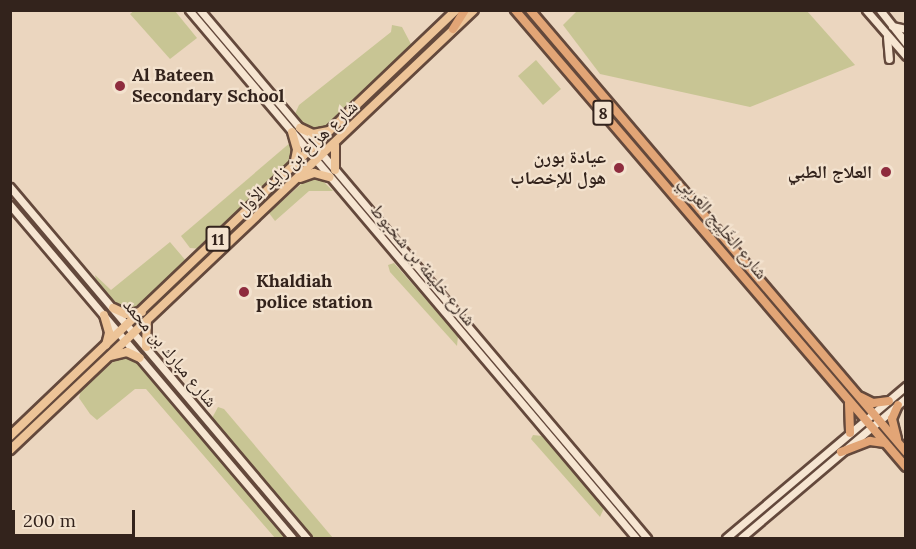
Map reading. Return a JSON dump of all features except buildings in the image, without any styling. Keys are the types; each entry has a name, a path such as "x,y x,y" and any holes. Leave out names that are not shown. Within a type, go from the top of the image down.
{"highway":[{"path":"453,29 465,10"},
{"name":"شارع الخَلِيج العَربِي","path":"515,10 851,397 906,452"},
{"path":"523,10 551,36"},
{"name":"شارع الخَلِيج العَربِي","path":"530,10 851,397"},
{"path":"850,433 853,419 851,397 871,402 889,401"},
{"path":"898,405 892,419 899,444"},
{"name":"شارع الخَلِيج العَربِي","path":"872,420 885,443 906,467"},
{"path":"841,452 870,441 885,443"}],"main road":[{"name":"شارع خليفة بن شخبوط","path":"189,10 296,130"},
{"name":"شارع خليفة بن شخبوط","path":"200,10 312,150 315,161 636,538"},
{"name":"شارع هزاع بن زايد الأول","path":"10,450 106,353 119,334 456,10"},
{"name":"شارع هزاع بن زايد الأول","path":"10,436 106,353 126,341 148,321 474,10"},
{"path":"866,10 906,56"},
{"path":"880,10 906,43"},
{"path":"892,26 906,29"},
{"path":"886,34 889,59"},
{"path":"294,167 297,150 296,130 319,134 333,130"},
{"path":"335,143 335,170"},
{"name":"شارع خليفة بن شخبوط","path":"312,150 322,155 335,170 647,538"},
{"path":"296,180 314,173 329,177"},
{"name":"شارع مبارك بن محمد","path":"10,187 307,538"},
{"name":"شارع مبارك بن محمد","path":"10,205 292,538"},
{"path":"113,308 127,314 143,311"},
{"path":"104,315 109,333 106,353 127,352 140,358"},
{"path":"146,347 148,321"},
{"path":"741,538 841,452 906,386"},
{"path":"726,538 850,433 906,398"}],"shaded area":[{"path":"135,10 175,11 197,38 170,59 130,14"},
{"path":"577,11 807,11 855,65 750,107 600,74 563,25"},
{"path":"392,25 402,27 412,46 330,129 312,131 294,116 299,105 391,32"},
{"path":"536,60 561,89 543,105 518,76"},
{"path":"291,142 292,162 203,249 190,248 181,236"},
{"path":"309,177 320,178 333,191 309,191 275,221 269,213"},
{"path":"170,242 187,262 141,308 123,309 97,285 95,275 111,290"},
{"path":"394,263 458,336 457,346 390,272 388,265"},
{"path":"121,355 136,358 289,538 275,538 146,389 135,389 97,420 90,414 79,398 81,390"},
{"path":"218,407 224,409 333,538 312,538 211,420"},
{"path":"533,435 542,436 604,508 600,517 531,439"}],"place":[{"name":"Al Bateen Secondary School","path":"120,86"},
{"name":"عيادة بورن هول للإخصاب","path":"619,168"},
{"name":"العلاج الطبي","path":"886,172"},
{"name":"Khaldiah police station","path":"244,292"}]}
